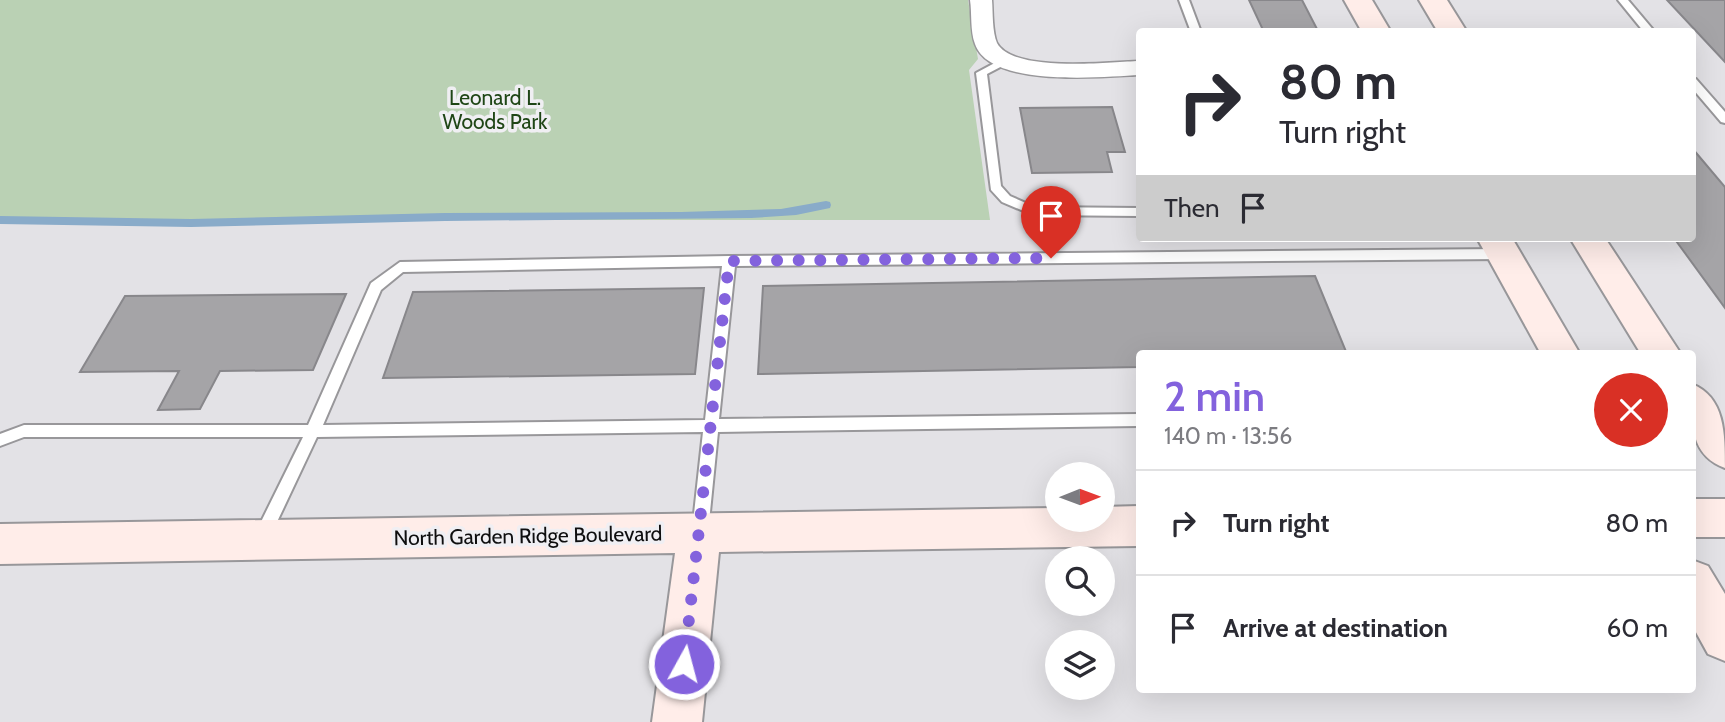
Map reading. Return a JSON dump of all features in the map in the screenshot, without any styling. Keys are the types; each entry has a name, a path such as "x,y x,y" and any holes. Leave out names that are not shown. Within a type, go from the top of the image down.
{"main road":[{"path":"1358,0 1375,28"},
{"path":"1433,0 1450,28"},
{"path":"1590,242 1659,350"},
{"path":"1499,246 1559,350"},
{"path":"1696,406 1725,450"},
{"path":"1696,518 1725,518"},
{"name":"North Garden Ridge Boulevard","path":"0,544 1136,526"},
{"path":"677,722 699,533"},
{"path":"1696,588 1725,638"}],"street":[{"path":"981,0 986,44 1004,61 1025,67 1049,69 1136,68"}],"lane":[{"path":"1184,0 1194,28"},
{"path":"1623,0 1647,28"},
{"path":"1004,61 981,73 996,187 1006,199 1032,211 1136,212"},
{"path":"1696,85 1725,119"},
{"path":"261,540 313,431 376,287 400,267 1499,246"},
{"path":"699,533 729,261"},
{"path":"0,440 24,431 313,431 1136,420"}],"green space":[{"name":"Leonard L. Woods Park","path":"0,0 968,0 978,59 969,70 990,220 0,220"}],"building":[{"path":"1249,0 1302,0 1316,28 1262,28"},
{"path":"1667,0 1725,0 1725,62 1696,28"},
{"path":"1112,107 1125,152 1107,152 1112,172 1032,173 1020,108"},
{"path":"1696,153 1725,187 1725,308 1677,242 1696,242"},
{"path":"1315,276 1345,350 1136,350 1136,367 758,374 763,286"},
{"path":"704,288 695,374 383,378 413,292"},
{"path":"346,294 313,370 220,371 200,409 158,410 179,371 80,372 125,296"}],"waterway":[{"path":"0,220 191,223 445,217 681,216 781,213 826,205"}],"route":[{"path":"684,664 729,261 1051,258"}]}
